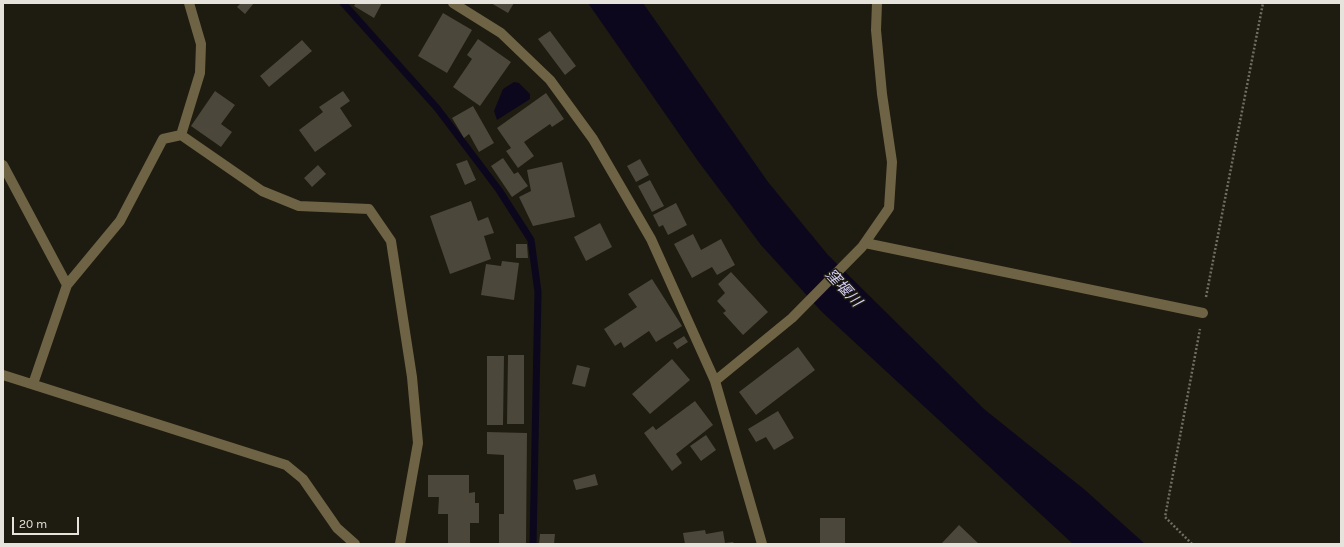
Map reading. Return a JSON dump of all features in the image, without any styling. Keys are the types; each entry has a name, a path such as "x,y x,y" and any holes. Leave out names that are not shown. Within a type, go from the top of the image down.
{"street":[{"path":"181,135 200,73 201,44 189,3"},
{"path":"453,3 501,33 550,80 593,139 651,239 715,381 762,544"},
{"path":"715,381 792,318 864,245 889,208 892,162 882,94 876,30 877,3"},
{"path":"33,384 67,285 120,220 163,139 181,135 262,191 299,206 370,209 391,241 412,377 418,443 400,544"},
{"path":"3,165 67,285"},
{"path":"864,245 1203,313"},
{"path":"3,375 286,465 303,479 338,528 355,544"}],"path":[{"path":"1192,544 1165,516 1263,3"}],"water":[{"name":"窪堰川","path":"588,3 643,3 768,182 828,255 984,409 1085,490 1145,544 1073,544 822,312 761,245 698,161"},
{"path":"514,82 519,83 530,94 530,99 497,120 494,111 503,89"}],"building":[{"path":"241,3 254,3 245,14 237,7"},
{"path":"356,3 382,3 374,18 354,6"},
{"path":"491,3 514,3 508,13"},
{"path":"443,13 472,30 447,73 418,56"},
{"path":"550,31 576,66 565,75 538,39"},
{"path":"478,39 511,62 480,106 453,87 472,59 467,55"},
{"path":"302,40 312,51 269,87 260,76"},
{"path":"215,91 235,105 221,124 232,132 221,147 191,126"},
{"path":"343,91 350,101 340,108 352,126 315,152 299,130 323,112 319,107"},
{"path":"546,93 564,119 552,127 550,124 524,142 534,156 518,168 506,151 511,148 497,128"},
{"path":"473,106 494,143 479,152 469,134 464,138 452,118"},
{"path":"503,158 514,174 518,172 528,186 512,197 491,166"},
{"path":"640,159 649,175 636,182 627,166"},
{"path":"467,160 476,180 465,185 456,164"},
{"path":"562,162 575,217 533,226 519,197 531,191 527,170"},
{"path":"318,165 326,174 312,187 304,178"},
{"path":"650,180 664,206 652,212 638,186"},
{"path":"471,201 478,221 488,217 494,233 484,236 491,259 450,274 430,216"},
{"path":"676,203 687,225 668,235 663,225 659,227 653,215"},
{"path":"600,223 612,247 586,261 574,237"},
{"path":"693,234 701,250 721,239 735,265 717,275 712,267 692,278 674,244"},
{"path":"516,244 527,244 528,258 516,258"},
{"path":"502,261 519,263 514,300 481,295 486,264 501,266"},
{"path":"731,272 768,312 743,335 723,313 726,311 717,301 725,293 718,284"},
{"path":"652,279 682,326 656,342 649,331 624,348 621,342 615,346 604,329 637,307 628,294"},
{"path":"684,336 688,342 677,349 673,343"},
{"path":"798,347 815,370 756,415 739,392"},
{"path":"508,355 524,355 524,424 507,424"},
{"path":"487,356 504,356 503,425 487,425"},
{"path":"672,359 690,380 650,414 632,394"},
{"path":"577,365 590,368 585,387 572,384"},
{"path":"695,401 713,425 676,454 682,463 672,471 644,433 653,426 656,430"},
{"path":"778,411 794,438 774,450 766,437 756,442 748,429"},
{"path":"487,432 527,433 526,544 499,544 499,514 504,514 504,455 487,454"},
{"path":"706,435 716,450 701,461 690,446"},
{"path":"595,474 598,485 576,490 573,480"},
{"path":"428,475 469,475 469,493 475,492 475,503 479,503 479,523 470,523 470,544 448,544 448,514 438,514 439,497 428,497"},
{"path":"820,518 845,518 845,544 820,544"},
{"path":"959,525 979,544 941,544"},
{"path":"705,530 706,534 723,531 725,543 733,542 734,544 685,544 683,533"},
{"path":"540,534 555,534 554,544 539,544"}],"waterway":[{"path":"343,3 437,108 499,190 531,240 538,292 533,544"}]}
